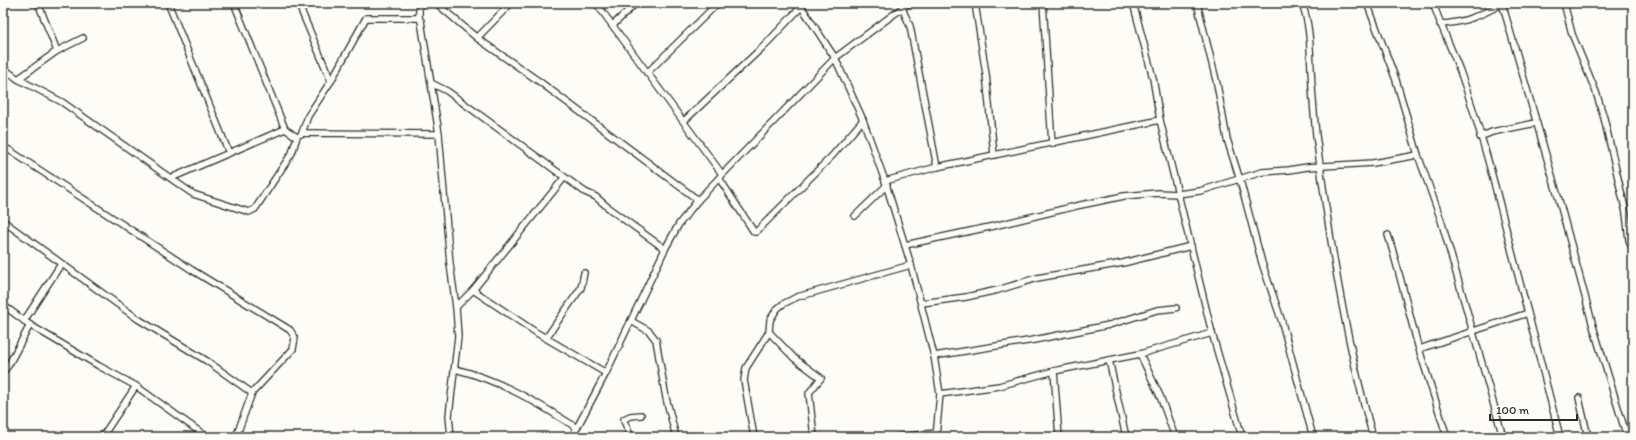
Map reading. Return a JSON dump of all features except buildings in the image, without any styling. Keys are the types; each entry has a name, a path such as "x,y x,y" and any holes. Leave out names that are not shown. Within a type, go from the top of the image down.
{"street":[{"path":"38,3 57,52"},
{"path":"168,3 229,153"},
{"path":"234,3 285,129"},
{"path":"298,3 331,81"},
{"path":"419,3 419,18 421,22 439,134 450,264 456,307 458,336 450,416 451,437"},
{"path":"436,3 477,38 540,82 698,200"},
{"path":"477,38 511,3"},
{"path":"596,3 666,100 684,121 754,232 756,232 832,156 862,120"},
{"path":"612,26 636,3"},
{"path":"647,73 718,3"},
{"path":"572,437 606,373 665,249 679,224 720,176 835,58 909,3"},
{"path":"974,3 986,74 994,155"},
{"path":"1044,3 1052,144"},
{"path":"1133,3 1153,78 1160,120 1212,333 1242,437"},
{"path":"1197,3 1217,84 1227,139 1240,180 1262,263 1281,319 1313,437"},
{"path":"1302,3 1308,18 1316,135 1332,243 1351,348 1373,437"},
{"path":"1367,3 1396,80 1418,154 1441,220 1504,437"},
{"path":"1432,3 1460,70 1480,137 1560,437"},
{"path":"1564,3 1572,34 1596,92 1604,118 1626,213 1629,240 1633,250"},
{"path":"1631,3 1633,9"},
{"path":"1440,24 1455,24 1471,19 1502,4 1559,200 1591,320 1626,437"},
{"path":"684,121 766,44 800,5 835,58 862,120 886,183 922,302 934,356 940,394 936,435 897,437"},
{"path":"902,8 910,26 937,167"},
{"path":"3,68 18,79 62,102 193,194 249,212 255,209 292,153 308,116 331,81 366,18 419,18"},
{"path":"18,79 57,52 82,38"},
{"path":"431,83 446,91 564,178 585,192 596,197 611,210 665,249"},
{"path":"855,216 886,183 937,167 1052,144 1160,120"},
{"path":"1480,137 1492,132 1536,123"},
{"path":"171,178 285,129 300,135 439,134"},
{"path":"3,146 192,270 290,330 295,338 293,349 252,392 236,437"},
{"path":"905,245 1124,196 1158,193 1178,194 1200,191 1216,185 1240,180 1262,172 1321,166 1373,163 1418,154"},
{"path":"456,307 473,290 564,178"},
{"path":"3,221 138,319 207,360 252,392"},
{"path":"1388,235 1400,272 1408,312 1447,437"},
{"path":"922,302 966,297 998,290 1037,278 1123,263 1191,246"},
{"path":"24,321 61,264"},
{"path":"754,437 746,392 746,368 769,332 770,320 776,309 797,297 911,265"},
{"path":"546,338 581,288 584,273"},
{"path":"473,290 546,338 606,373"},
{"path":"3,305 30,325 136,386 207,437"},
{"path":"934,356 1034,340 1109,325 1157,310 1176,308"},
{"path":"1419,349 1528,313"},
{"path":"631,321 649,330 656,340 666,398 676,437"},
{"path":"3,372 8,366 30,325"},
{"path":"769,332 794,358 821,378 809,393 814,437"},
{"path":"940,394 999,386 1054,371 1140,354 1212,333"},
{"path":"1140,354 1160,396 1175,437"},
{"path":"1109,360 1126,437"},
{"path":"455,369 474,373 500,383 536,402 577,428"},
{"path":"1054,371 1059,437"},
{"path":"102,437 136,386"},
{"path":"1579,398 1588,437"},
{"path":"631,437 624,419 630,416 641,415"}]}
